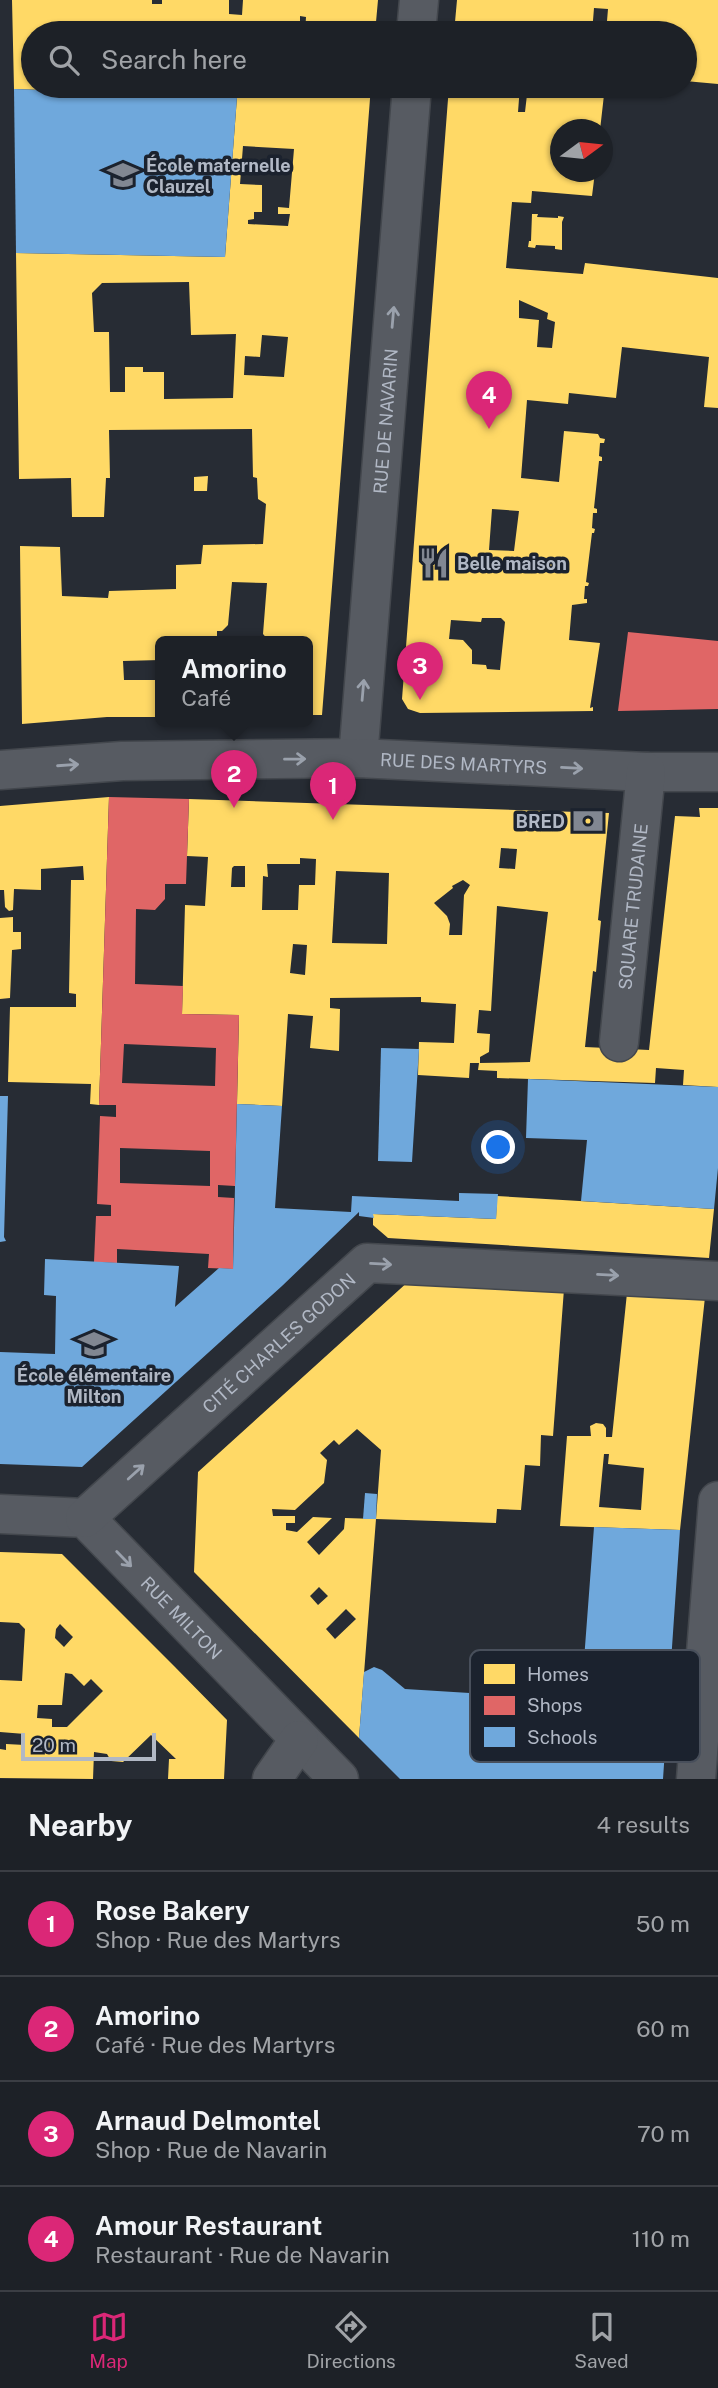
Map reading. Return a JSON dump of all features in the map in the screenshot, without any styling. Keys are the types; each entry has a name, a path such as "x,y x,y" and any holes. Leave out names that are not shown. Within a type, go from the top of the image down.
{"street":[{"path":"417,21 419,0"},
{"name":"RUE DE NAVARIN","path":"358,758 411,98"},
{"name":"RUE DES MARTYRS","path":"0,770 122,761 358,758 646,772 718,772"},
{"name":"SQUARE TRUDAINE","path":"619,1042 646,772"},
{"name":"CITÉ CHARLES GODON","path":"85,1518 367,1263 718,1281"},
{"path":"700,1728 718,1501"},
{"path":"0,1514 85,1518"},
{"name":"RUE MILTON","path":"85,1518 339,1779"},
{"path":"272,1779 299,1740"}],"building: Homes":[{"path":"12,0 152,0 152,4 162,4 162,0 229,0 229,14 242,15 243,0 378,0 376,21 306,21 306,17 300,16 300,21 21,21 21,89 14,89"},
{"path":"457,0 718,0 718,84 697,82 697,21 607,21 608,9 594,8 593,21 455,21"},
{"path":"237,98 370,98 322,715 313,715 313,636 265,636 267,583 232,582 228,625 222,631 217,631 217,636 155,636 155,660 123,661 124,680 155,680 155,717 107,717 22,724 20,546 60,547 62,596 108,598 109,591 176,589 176,565 201,564 203,545 263,544 266,504 258,499 257,478 253,477 252,429 109,430 110,478 106,478 104,517 72,517 71,478 19,479 16,253 225,257","holes":["243,146 294,149 289,208 278,207 278,214 290,214 288,226 248,224 248,220 254,219 254,212 262,212 262,185 240,184","189,282 191,335 236,334 233,398 164,399 164,372 143,372 143,367 125,367 125,392 110,392 109,332 94,332 92,293 102,283","262,335 288,337 284,377 244,375 245,356 260,357"]},
{"path":"448,98 519,98 518,112 525,112 527,98 604,98 601,119 550,119 550,182 594,182 592,196 532,191 531,203 512,202 506,268 583,274 585,263 718,278 718,408 704,407 709,357 622,347 616,398 569,393 568,404 527,400 521,478 559,482 564,431 598,434 605,439 604,443 600,443 599,456 602,461 599,461 594,508 597,513 593,513 592,528 595,529 592,533 586,582 589,583 585,586 584,599 587,599 587,603 572,605 569,640 600,643 590,708 593,707 593,711 420,713 408,709 402,699","holes":["519,300 548,313 547,319 555,322 552,348 537,347 539,320 519,318","492,509 519,511 514,551 489,550","482,618 501,618 505,622 500,670 472,664 472,650 463,640 449,639 451,620 481,622"]},
{"path":"532,214 538,214 537,217 564,217 562,250 555,249 555,246 528,247 531,241"},
{"path":"208,476 207,491 194,491 194,477"},
{"path":"109,797 99,1105 90,1104 91,1084 8,1082 10,1007 76,1007 76,994 69,993 71,880 84,880 83,866 41,869 41,890 14,889 13,910 9,911 5,907 4,890 0,890 0,806"},
{"path":"189,799 609,813 598,920 601,921 596,972 593,971 585,1047 649,1050 675,816 700,817 699,808 718,808 718,1087 683,1085 684,1070 656,1068 655,1083 497,1078 497,1071 478,1070 479,1063 470,1063 469,1078 418,1075 419,1042 454,1043 456,1004 421,1002 421,997 330,998 330,1008 340,1009 339,1051 310,1048 313,1016 288,1014 282,1106 237,1104 239,1015 182,1014 185,905 205,906 208,857 187,856","holes":["501,848 517,849 515,869 499,868","300,858 316,859 315,885 299,885 298,910 262,910 263,876 268,877 267,864 300,864","245,866 245,887 231,887 232,868","336,871 389,873 387,944 332,943","463,880 470,885 464,895 462,935 449,935 450,924 447,916 434,903 453,888 452,886","497,906 548,912 530,1062 480,1063 480,1057 489,1052 490,1034 477,1033 479,1010 491,1011","293,944 307,945 305,975 290,973"]},
{"path":"13,917 13,932 21,932 21,949 12,950 10,998 0,999 0,918"},
{"path":"497,1196 714,1209 709,1258 388,1238 373,1225 373,1214 496,1219"},
{"path":"410,1280 564,1289 553,1436 541,1435 540,1466 525,1465 521,1510 497,1509 496,1523 376,1519 359,1738 194,1572 198,1472","holes":["357,1429 381,1450 376,1519 345,1518 344,1529 319,1555 307,1542 332,1518 313,1517 297,1532 286,1530 286,1523 295,1523 295,1516 273,1516 272,1509 295,1510 324,1483 327,1460 320,1453 334,1440 339,1445","319,1587 328,1596 318,1605 310,1596","346,1609 356,1619 335,1639 326,1629"]},
{"path":"627,1293 705,1297 680,1530 560,1526 567,1436 591,1436 590,1426 596,1423 603,1424 606,1428 606,1437 612,1437","holes":["604,1454 609,1454 608,1464 644,1468 641,1510 599,1507"]},
{"path":"0,1552 62,1554 227,1720 224,1779 168,1779 169,1759 176,1759 151,1735 123,1762 111,1761 107,1754 94,1752 93,1779 0,1778 0,1749 6,1750 6,1744 25,1745 25,1734 0,1732 0,1680 22,1681 25,1629 19,1623 0,1622","holes":["60,1624 73,1637 64,1647 55,1638","65,1673 72,1674 84,1686 91,1679 103,1691 67,1727 52,1727 52,1719 37,1718 38,1705 62,1705"]}],"building: Shops":[{"path":"628,632 718,641 718,709 618,711"},
{"path":"109,797 189,799 186,884 165,884 165,899 155,910 136,909 135,984 183,986 182,1014 239,1015 235,1186 218,1185 218,1197 234,1198 233,1269 208,1268 209,1254 117,1249 117,1263 94,1262 96,1216 111,1216 111,1205 97,1204 100,1116 116,1117 116,1105 99,1105","holes":["124,1044 216,1048 215,1086 122,1083","120,1148 210,1151 210,1186 120,1183"]}],"building: Schools":[{"name":"École maternelle Clauzel","path":"14,89 21,89 21,98 237,98 225,257 16,253"},
{"path":"381,1048 419,1049 412,1162 378,1161"},
{"path":"528,1079 718,1087 718,1168 714,1209 581,1201 587,1140 526,1138"},
{"path":"0,1096 8,1096 6,1241 0,1242"},
{"path":"237,1104 282,1106 275,1208 351,1212 352,1196 459,1201 459,1193 498,1194 496,1219 373,1214 374,1218 359,1216 359,1212 282,1286 82,1467 0,1464 0,1352 55,1354 56,1296 44,1295 45,1259 179,1266 175,1307 219,1268 233,1269"},
{"path":"365,1493 377,1494 376,1519 363,1519"},
{"path":"594,1527 680,1530 672,1650 585,1650"},
{"path":"374,1667 382,1670 405,1689 470,1693 470,1762 664,1762 663,1779 400,1779 359,1738 364,1672"}],"place":[{"name":"École maternelle Clauzel","path":"123,175"},
{"name":"Amour Restaurant","path":"489,429"},
{"name":"Belle maison","path":"434,563"},
{"name":"Arnaud Delmontel","path":"420,700"},
{"name":"Amorino","path":"234,808"},
{"name":"Rose Bakery","path":"333,820"},
{"name":"BRED","path":"588,821"},
{"name":"École élémentaire Milton","path":"94,1344"}]}
